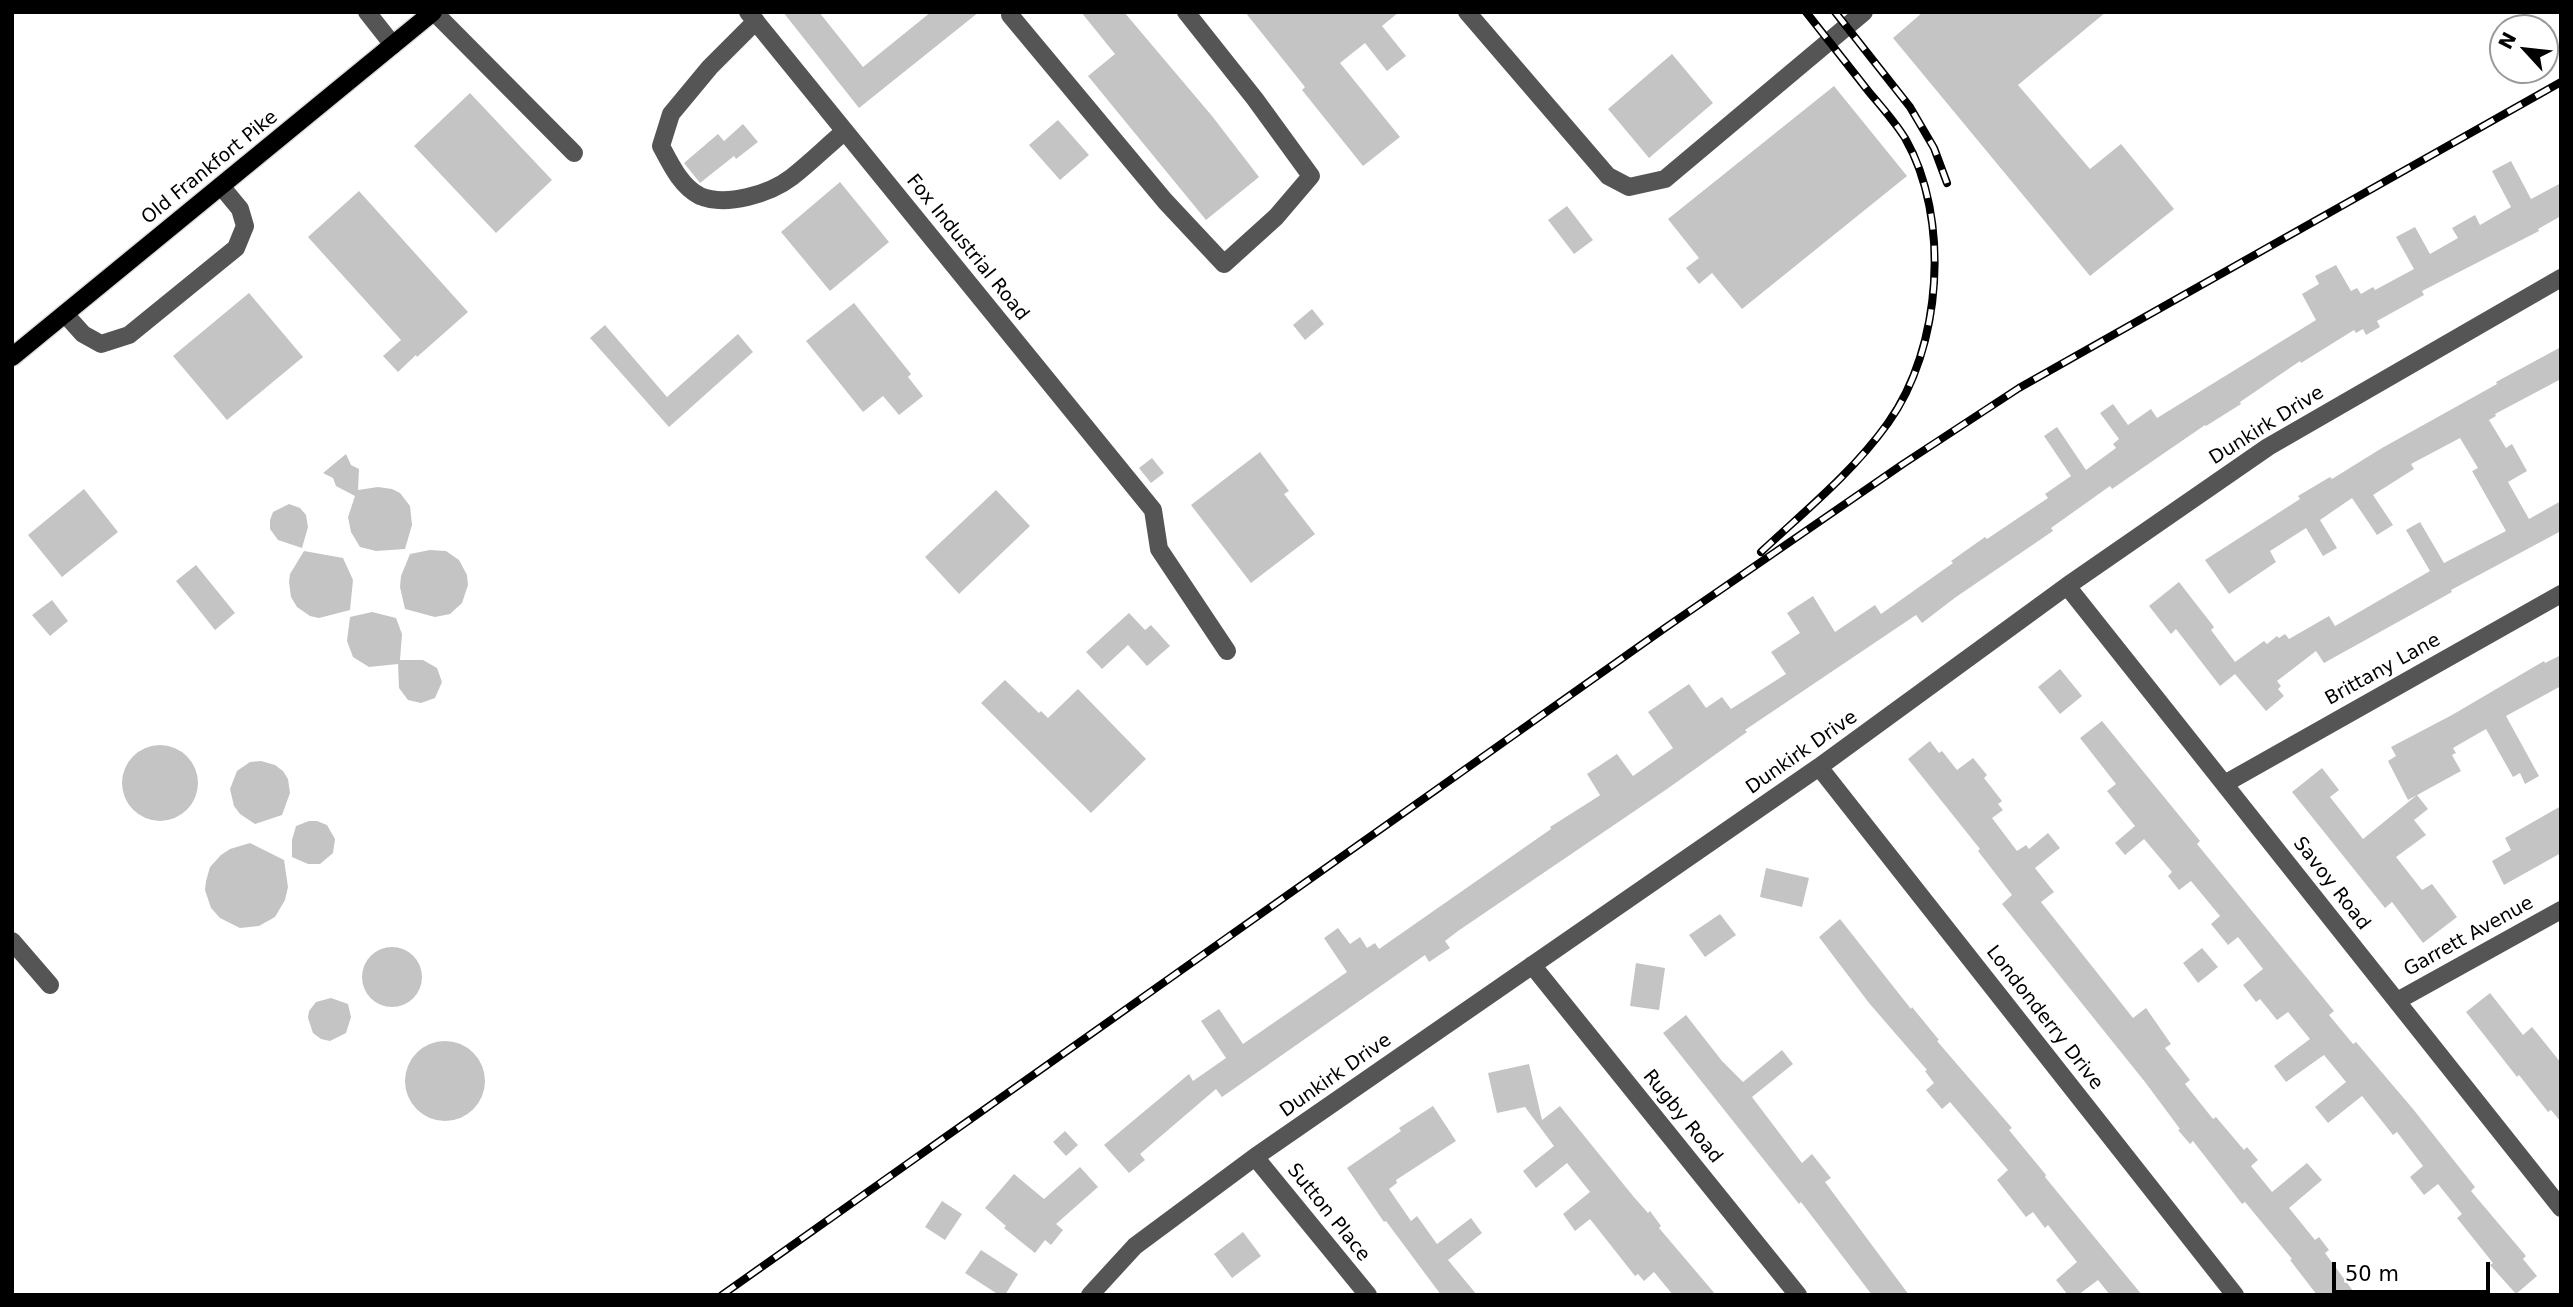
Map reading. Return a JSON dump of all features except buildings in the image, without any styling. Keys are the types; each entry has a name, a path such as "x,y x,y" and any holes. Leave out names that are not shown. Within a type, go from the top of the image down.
{"main road":[{"name":"Old Frankfort Pike","path":"12,357 434,12"}],"street":[{"path":"367,12 393,46"},
{"path":"434,12 574,153"},
{"path":"1010,15 1164,201 1224,264 1276,217 1311,176 1255,99 1186,12"},
{"path":"1467,12 1608,176 1629,187 1665,178 1864,12"},
{"path":"752,17 671,114 661,146 675,172 699,195 725,202 755,194 790,179 845,131"},
{"name":"Fox Industrial Road","path":"752,17 1153,510 1159,549 1227,651"},
{"path":"65,314 83,334 102,344 129,335 236,248 245,226 240,209 221,186"},
{"name":"Dunkirk Drive","path":"1090,1295 1135,1246 1255,1157 1819,767 2067,586 2268,447 2561,278"},
{"name":"Savoy Road","path":"2067,586 2561,1208"},
{"name":"Brittany Lane","path":"2226,783 2561,594"},
{"name":"Londonderry Drive","path":"1819,767 2235,1295"},
{"name":"Garrett Avenue","path":"2397,1001 2561,910"},
{"path":"12,941 50,985"},
{"name":"Rugby Road","path":"1532,965 1798,1295"},
{"name":"Sutton Place","path":"1255,1157 1368,1295"}],"railway":[{"path":"1761,552 1844,475 1888,423 1906,393 1920,358 1929,321 1934,282 1934,244 1929,206 1920,170 1905,138 1806,12"},
{"path":"1835,12 1910,107 1934,148 1947,183"},
{"path":"722,1295 1665,628 1903,464 2019,388 2561,82"}]}
